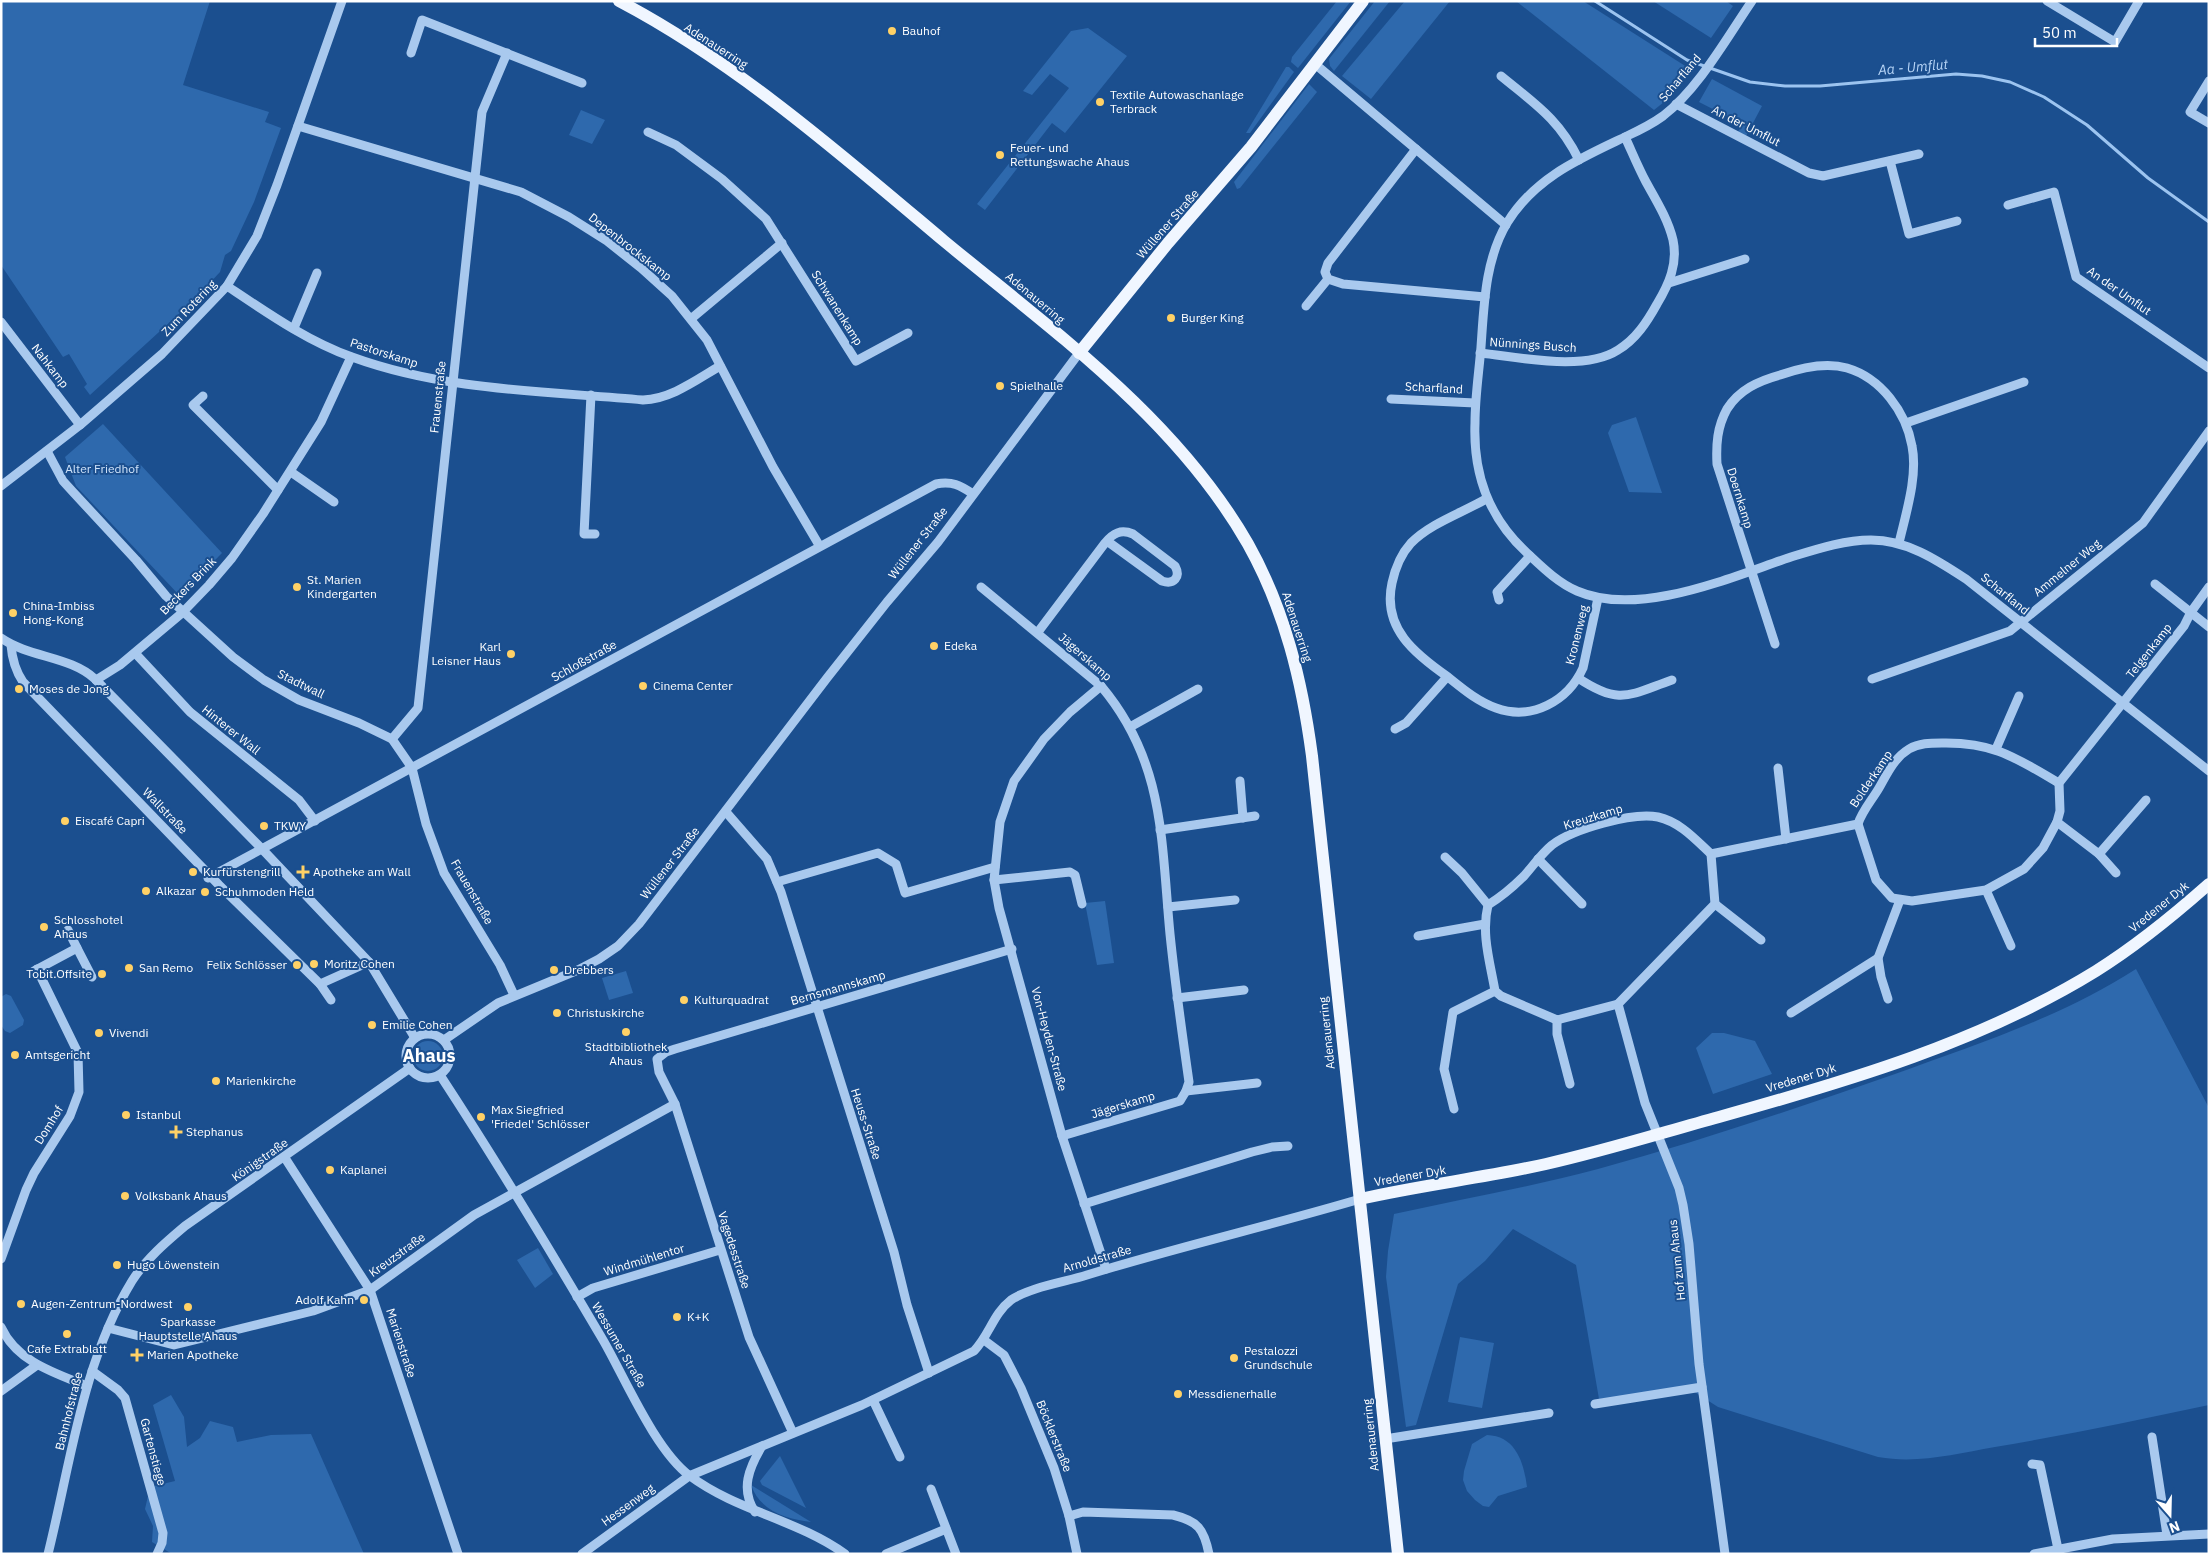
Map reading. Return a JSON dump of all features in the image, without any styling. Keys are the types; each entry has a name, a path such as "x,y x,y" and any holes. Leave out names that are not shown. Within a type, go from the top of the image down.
{"main road":[{"name":"Adenauerring","path":"619,1 696,48 792,116 1080,353 1144,412 1190,461 1247,542 1281,612 1296,663 1306,708 1398,1554"},
{"name":"Wüllener Straße","path":"1080,353 1168,243 1251,147 1363,1"},
{"name":"Vredener Dyk","path":"1360,1199 1547,1164 1790,1097 1889,1065 1990,1026 2040,1003 2097,970 2146,935 2209,884"}],"street":[{"name":"Zum Rotering","path":"1,486 80,425 162,354 227,286 256,236 298,126 342,1"},
{"name":"Scharfland","path":"1752,1 1703,72 1676,104 1663,116 1646,127 1548,177 1514,212 1506,225 1493,254 1485,297 1475,403 1475,458 1486,499 1507,532 1530,556 1563,584 1598,598 1620,600 1649,598 1691,590 1750,570 1846,543 1870,540 1899,543 1948,567 1984,593 2209,771"},
{"path":"2047,1 2115,42 2139,1"},
{"path":"411,53 422,20 582,84"},
{"name":"Frauenstraße","path":"392,739 418,708 482,112 507,53"},
{"path":"1315,64 1506,225"},
{"path":"1501,76 1553,119 1571,142 1579,160"},
{"path":"2209,81 2190,112 2209,123"},
{"name":"An der Umflut","path":"1676,104 1809,173 1823,176 1919,154"},
{"name":"Depenbrockskamp","path":"298,126 521,192 569,216 607,241 641,268 672,296 692,318 707,340 773,467 819,545"},
{"name":"Schwanenkamp","path":"648,132 676,145 722,180 766,219 856,361 908,333"},
{"name":"Nünnings Busch","path":"1480,353 1568,361 1600,359 1618,350 1644,326 1669,283 1674,260 1674,249 1670,229 1625,137"},
{"path":"1416,149 1328,263 1325,272 1328,279 1343,284 1485,297"},
{"path":"1890,161 1909,234 1957,221"},
{"name":"An der Umflut","path":"2008,205 2054,192 2076,277 2209,368"},
{"path":"692,318 782,243"},
{"path":"1669,283 1745,259"},
{"path":"294,328 317,274"},
{"path":"1306,306 1328,279"},
{"name":"Pastorskamp","path":"227,286 294,328 351,357 427,379 452,383 643,400 656,399 668,395 720,366"},
{"name":"Nahkamp","path":"1,322 80,425"},
{"name":"Wüllener Straße","path":"444,1040 486,1010 514,994 578,970 618,946 639,924 726,812 750,777 887,602 938,542 1080,353"},
{"name":"Beckers Brink","path":"99,683 182,613 232,558 291,472 321,422 351,357"},
{"name":"Doernkamp","path":"1750,570 1716,464 1716,442 1720,425 1727,410 1743,391 1770,378 1804,368 1823,366 1847,368 1874,383 1890,397 1906,423 1913,447 1912,477 1899,543"},
{"path":"1906,423 2024,382"},
{"path":"591,395 584,534 595,534"},
{"path":"203,396 193,405 278,490"},
{"name":"Scharfland","path":"1391,399 1475,403"},
{"name":"Ammelner Weg","path":"1872,679 1998,636 2020,623 2143,523 2209,431"},
{"name":"Stadtwall","path":"47,451 63,481 111,532 182,613 233,657 264,680 299,700 359,723 392,739 412,768"},
{"path":"291,472 334,502"},
{"name":"Schloßstraße","path":"209,878 819,545 936,484 948,482 959,484 973,494"},
{"name":"Kronenweg","path":"1486,499 1419,536 1404,553 1394,575 1391,587 1391,611 1399,633 1417,653 1481,701 1497,708 1518,711 1534,710 1550,704 1566,693 1578,678 1588,654 1598,598"},
{"path":"1038,632 1107,541 1118,532 1126,531 1134,534 1175,566 1178,577 1174,582 1162,581 1107,541"},
{"path":"1499,600 1498,592 1530,556"},
{"path":"1750,570 1775,644"},
{"path":"2155,584 2209,627"},
{"name":"Jägerskamp","path":"981,587 1038,632 1101,686 1117,705 1130,727 1146,762 1154,788 1177,998 1189,1082 1180,1101 1062,1136"},
{"name":"Telgenkamp","path":"2123,703 2184,626 2190,612 2209,587"},
{"path":"1,638 10,645 81,668 99,683 263,850 369,962 415,1038"},
{"name":"Wallstraße","path":"10,645 12,661 16,672 23,682 209,878 320,984 331,1000"},
{"name":"Hinterer Wall","path":"135,653 190,712 299,800 315,821"},
{"path":"1395,729 1406,723 1447,677"},
{"name":"Kronenweg","path":"1578,678 1603,694 1615,696 1624,696 1672,680"},
{"name":"Von-Heyden-Straße","path":"1101,686 1044,739 1014,781 1000,822 994,880 999,908 1012,949 1062,1136 1106,1269"},
{"path":"1130,727 1198,689"},
{"path":"1996,749 2019,696"},
{"path":"1888,999 1881,977 1878,958 1900,900 1912,901 1986,890 2024,869 2043,848 2057,822 2060,811 2059,783 2123,703"},
{"name":"Bolderkamp","path":"1900,900 1892,898 1876,880 1858,824 1861,814 1870,804 1896,760 1908,750 1918,745 1954,742 1996,749 2059,783"},
{"name":"Frauenstraße","path":"412,768 426,824 444,873 500,965 514,994"},
{"path":"1761,940 1715,904 1710,854 1786,839 1778,768"},
{"path":"1240,781 1243,818"},
{"path":"2099,854 2146,800"},
{"name":"Heuss-Straße","path":"726,812 767,859 777,882 894,1252 907,1305 929,1373"},
{"path":"1160,830 1255,816"},
{"name":"Kreuzkamp","path":"1488,905 1516,884 1552,845 1565,837 1617,821 1640,817 1658,817 1673,823 1688,833 1710,854"},
{"path":"2057,822 2099,854 2116,873"},
{"name":"Bolderkamp","path":"1786,839 1858,824"},
{"path":"777,882 878,853 896,864 905,893 995,868"},
{"path":"1445,856 1462,873 1488,905 1485,924 1495,991 1501,996 1557,1020 1618,1004 1715,904"},
{"path":"1538,859 1582,904"},
{"path":"994,880 1070,872 1076,875 1082,904"},
{"path":"1986,890 2011,946"},
{"path":"1168,907 1235,900"},
{"path":"1418,936 1485,924"},
{"path":"68,930 92,977"},
{"name":"Domhof","path":"1,1259 26,1190 34,1173 70,1116 79,1092 78,1053 37,971 77,948"},
{"name":"Bernsmannskamp","path":"659,1072 658,1060 666,1052 1012,949"},
{"path":"1791,1013 1878,958"},
{"path":"320,984 369,962"},
{"path":"1177,998 1244,990"},
{"path":"1454,1110 1444,1069 1453,1012 1495,991"},
{"path":"1618,1004 1645,1103 1657,1134"},
{"path":"1557,1020 1557,1034 1570,1084"},
{"path":"430,1033 444,1040 451,1059 449,1065 440,1075 423,1078 410,1068 406,1055 407,1048 415,1038 430,1033"},
{"name":"Königstraße","path":"133,1281 166,1242 410,1068"},
{"name":"Vagedesstraße","path":"659,1072 675,1104 748,1337 793,1433"},
{"name":"Wessumer Straße","path":"440,1075 515,1191 651,1428 669,1453 689,1476 755,1512 809,1533 833,1545 845,1554"},
{"name":"Jägerskamp","path":"1186,1091 1257,1083"},
{"name":"Kreuzstraße","path":"108,1328 174,1345 313,1311 370,1290 474,1215 675,1104"},
{"name":"Hof zum Ahaus","path":"1657,1134 1679,1188 1686,1223 1702,1387 1725,1554"},
{"path":"1084,1204 1272,1146 1288,1146"},
{"name":"Marienstraße","path":"285,1158 370,1290 458,1554"},
{"name":"Arnoldstraße","path":"689,1476 873,1400 974,1351 984,1340 996,1316 1013,1299 1106,1269 1360,1199"},
{"name":"Windmühlentor","path":"577,1297 593,1288 720,1250"},
{"name":"Bahnhofstraße","path":"48,1554 86,1386 108,1328 133,1281"},
{"path":"1,1327 15,1347 37,1365 86,1386"},
{"name":"Böcklerstraße","path":"984,1340 1004,1355 1014,1371 1054,1468 1069,1516 1077,1554"},
{"path":"1,1391 37,1365"},
{"name":"Gartenstiege","path":"92,1372 118,1390 125,1398 163,1533 162,1543 157,1554"},
{"path":"1595,1404 1702,1387"},
{"path":"873,1400 900,1457"},
{"path":"1384,1439 1549,1413"},
{"path":"2152,1437 2167,1535"},
{"path":"755,1512 750,1503 746,1484 749,1472 762,1446"},
{"path":"2032,1464 2040,1465 2058,1549"},
{"name":"Hessenweg","path":"582,1554 689,1476"},
{"path":"931,1490 956,1554"},
{"path":"1069,1516 1083,1512 1173,1515 1187,1518 1197,1525 1204,1534 1209,1554"},
{"path":"886,1554 946,1529"},
{"path":"2034,1554 2058,1549 2079,1550 2113,1539 2209,1534"}],"green space":[{"path":"1,1 210,1 183,85 269,112 265,122 281,128 254,202 231,251 225,255 220,272 193,301 90,395 84,387 87,384 69,354 63,357 1,265"},
{"path":"1337,1 1351,1 1298,68 1291,62 1292,57"},
{"path":"1375,1 1390,1 1334,71 1330,66 1329,59"},
{"path":"1405,1 1450,1 1371,99 1342,76"},
{"path":"1516,1 1583,1 1690,69 1669,98 1654,110"},
{"path":"1653,1 1726,1 1733,6 1711,38"},
{"path":"1088,28 1127,56 1065,133 1052,123 985,210 977,204 1069,88 1050,74 1032,95 1023,91 1071,31"},
{"path":"1286,67 1289,67 1294,72 1250,133 1246,133"},
{"path":"1712,79 1762,106 1746,136 1738,132 1742,124 1699,102"},
{"path":"1309,84 1317,92 1240,188 1237,189 1234,182"},
{"path":"581,110 605,120 592,144 569,135"},
{"path":"1636,417 1662,493 1629,492 1608,433 1612,425"},
{"name":"Alter Friedhof","path":"103,424 222,553 180,596 76,486 65,457"},
{"path":"1105,901 1114,963 1097,965 1085,903"},
{"path":"2136,969 2209,1108 2209,1405 2102,1427 1936,1457 1893,1459 1878,1457 1718,1407 1693,1391 1599,1399 1576,1265 1513,1229 1485,1261 1458,1284 1416,1425 1406,1427 1386,1277 1394,1214 1573,1175 1673,1148 1747,1124 1895,1074 2018,1028 2108,986"},
{"path":"626,971 633,993 609,1000 602,978"},
{"path":"6,994 11,996 24,1020 23,1025 10,1033 5,1031 1,1025 1,997"},
{"path":"1712,1033 1724,1033 1755,1041 1772,1074 1713,1094 1696,1048"},
{"path":"428,1041 434,1042 442,1050 442,1062 434,1070 428,1071 422,1070 414,1062 413,1056 414,1050 422,1042"},
{"path":"538,1248 553,1274 535,1288 517,1260"},
{"path":"1460,1337 1494,1343 1482,1408 1448,1402"},
{"path":"171,1395 184,1417 187,1447 200,1438 210,1421 233,1427 237,1442 271,1435 311,1434 364,1554 172,1554 152,1542 153,1526 145,1509 150,1487 175,1481 153,1405"},
{"path":"1487,1435 1505,1440 1517,1452 1524,1469 1527,1487 1498,1496 1489,1507 1483,1506 1475,1500 1467,1491 1463,1480 1472,1444"},
{"path":"780,1456 806,1508 762,1485 760,1481"},
{"path":"751,1485 811,1522 792,1519 775,1512 761,1501"}],"waterway":[{"name":"Aa - Umflut","path":"1595,1 1687,60 1750,82 1785,86 1820,86 1956,74 1982,76 2010,82 2044,97 2087,125 2148,178 2209,222"}],"place":[{"name":"Bauhof","path":"892,31"},
{"name":"Textile Autowaschanlage Terbrack","path":"1100,102"},
{"name":"Feuer- und Rettungswache Ahaus","path":"1000,155"},
{"name":"Burger King","path":"1171,318"},
{"name":"Spielhalle","path":"1000,386"},
{"name":"St. Marien Kindergarten","path":"297,587"},
{"name":"China-Imbiss Hong-Kong","path":"13,613"},
{"name":"Edeka","path":"934,646"},
{"name":"Karl Leisner Haus","path":"511,654"},
{"name":"Cinema Center","path":"643,686"},
{"name":"Moses de Jong","path":"19,689"},
{"name":"Eiscafé Capri","path":"65,821"},
{"name":"TKWY","path":"264,826"},
{"name":"Kurfürstengrill","path":"193,872"},
{"name":"Apotheke am Wall","path":"303,872"},
{"name":"Alkazar","path":"146,891"},
{"name":"Schuhmoden Held","path":"205,892"},
{"name":"Schlosshotel Ahaus","path":"44,927"},
{"name":"Moritz Cohen","path":"314,964"},
{"name":"Felix Schlösser","path":"297,965"},
{"name":"San Remo","path":"129,968"},
{"name":"Drebbers","path":"554,970"},
{"name":"Tobit.Offsite","path":"102,974"},
{"name":"Kulturquadrat","path":"684,1000"},
{"name":"Christuskirche","path":"557,1013"},
{"name":"Emilie Cohen","path":"372,1025"},
{"name":"Stadtbibliothek Ahaus","path":"626,1032"},
{"name":"Vivendi","path":"99,1033"},
{"name":"Amtsgericht","path":"15,1055"},
{"name":"Marienkirche","path":"216,1081"},
{"name":"Istanbul","path":"126,1115"},
{"name":"Max Siegfried 'Friedel' Schlösser","path":"481,1117"},
{"name":"Stephanus","path":"176,1132"},
{"name":"Kaplanei","path":"330,1170"},
{"name":"Volksbank Ahaus","path":"125,1196"},
{"name":"Hugo Löwenstein","path":"117,1265"},
{"name":"Adolf Kahn","path":"364,1300"},
{"name":"Augen-Zentrum-Nordwest","path":"21,1304"},
{"name":"Sparkasse Hauptstelle Ahaus","path":"188,1307"},
{"name":"K+K","path":"677,1317"},
{"name":"Cafe Extrablatt","path":"67,1334"},
{"name":"Marien Apotheke","path":"137,1355"},
{"name":"Pestalozzi Grundschule","path":"1234,1358"},
{"name":"Messdienerhalle","path":"1178,1394"}],"district":[{"name":"Ahaus","path":"429,1056"}]}
